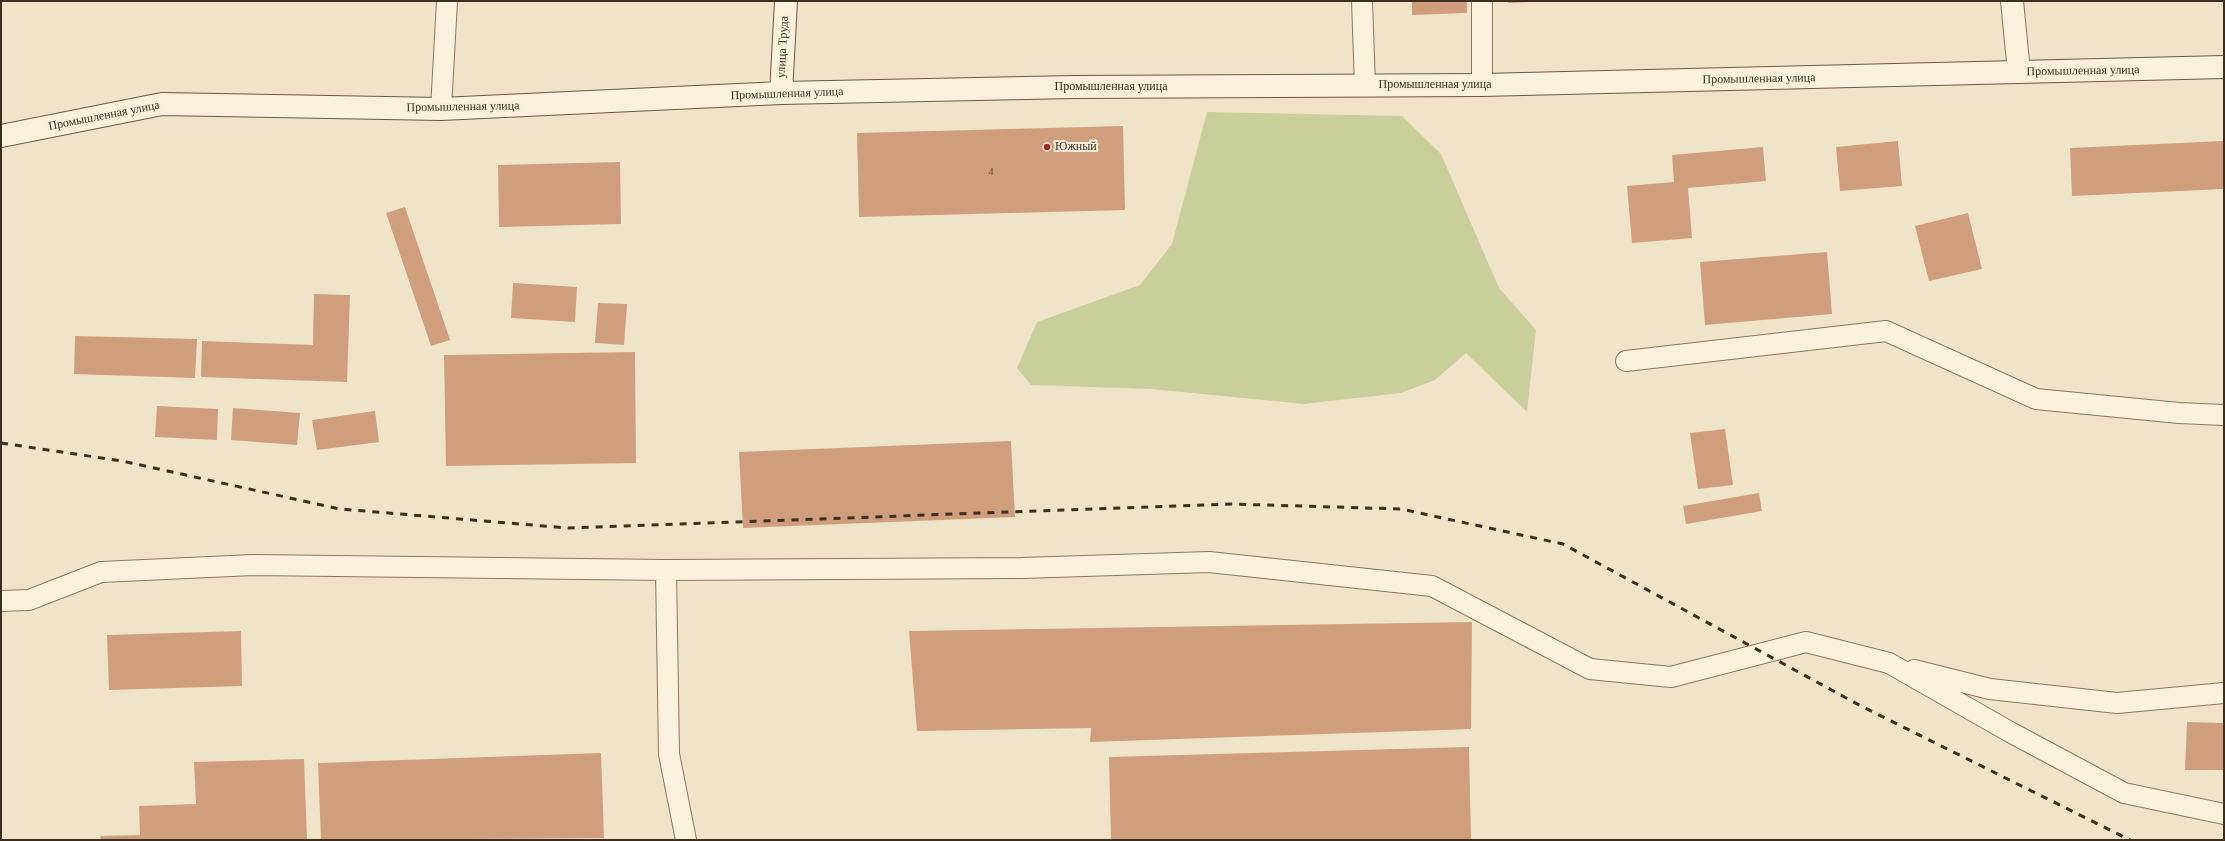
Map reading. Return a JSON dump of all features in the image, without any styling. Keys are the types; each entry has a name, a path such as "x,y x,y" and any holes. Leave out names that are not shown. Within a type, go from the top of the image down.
{"main road":[{"name":"улица Труда","path":"781,94 786,1"},
{"path":"2012,1 2019,72"},
{"name":"Промышленная улица","path":"1,136 162,104 441,109 781,94 1074,87 1482,85 2224,67"}],"lane":[{"path":"441,109 447,1"},
{"path":"1362,1 1365,86"},
{"path":"1482,1 1482,85"},
{"path":"1626,361 1886,331 2036,399 2179,413 2224,415"},
{"path":"1,602 29,600 101,572 253,565 666,570 1022,568 1209,562 1432,586 1590,669 1671,677 1806,642 1990,689 2116,703 2224,693"},
{"path":"666,570 669,754 686,840"},
{"path":"1890,663 2010,732 2124,793 2224,814"}],"green space":[{"path":"1207,112 1402,116 1441,154 1499,288 1536,330 1527,412 1466,353 1435,380 1401,393 1304,404 1151,389 1031,385 1017,368 1037,322 1140,285 1172,244"}],"building":[{"path":"1412,1 1467,1 1467,13 1412,15"},
{"path":"1508,1 1531,1 1531,2 1508,3"},
{"path":"1123,126 1125,210 859,217 857,133"},
{"path":"1898,141 1902,186 1840,191 1836,147"},
{"path":"2224,141 2224,189 2072,196 2070,148"},
{"path":"1763,147 1766,181 1688,188 1692,238 1632,243 1627,186 1674,182 1672,155"},
{"path":"620,162 621,224 499,227 498,165"},
{"path":"405,207 450,340 431,346 386,213"},
{"path":"1968,213 1982,269 1929,281 1915,226"},
{"path":"1827,252 1832,314 1705,325 1700,262"},
{"path":"513,283 577,287 575,322 511,318"},
{"path":"314,294 350,295 347,382 201,377 202,341 313,345"},
{"path":"598,303 627,304 624,345 595,343"},
{"path":"75,336 197,339 195,378 74,374"},
{"path":"635,352 636,463 446,466 444,355"},
{"path":"157,406 218,409 217,440 155,437"},
{"path":"233,408 300,413 297,445 231,440"},
{"path":"375,411 379,442 317,450 312,420"},
{"path":"1725,429 1733,485 1698,489 1690,433"},
{"path":"1011,441 1015,517 743,528 739,452"},
{"path":"1759,493 1762,511 1686,524 1683,506"},
{"path":"1472,622 1471,729 1090,742 1091,728 917,731 909,631"},
{"path":"241,631 242,686 109,690 107,635"},
{"path":"2187,722 2224,723 2224,770 2185,770"},
{"path":"1469,747 1471,840 1111,840 1109,757"},
{"path":"601,753 604,838 321,840 318,763"},
{"path":"304,759 307,840 101,840 100,836 140,835 139,806 196,804 194,762"}],"railway":[{"path":"1,443 122,461 340,509 568,528 1232,504 1401,509 1563,544 1861,706 2130,840"}],"place":[{"name":"Южный","path":"1047,147"}]}
